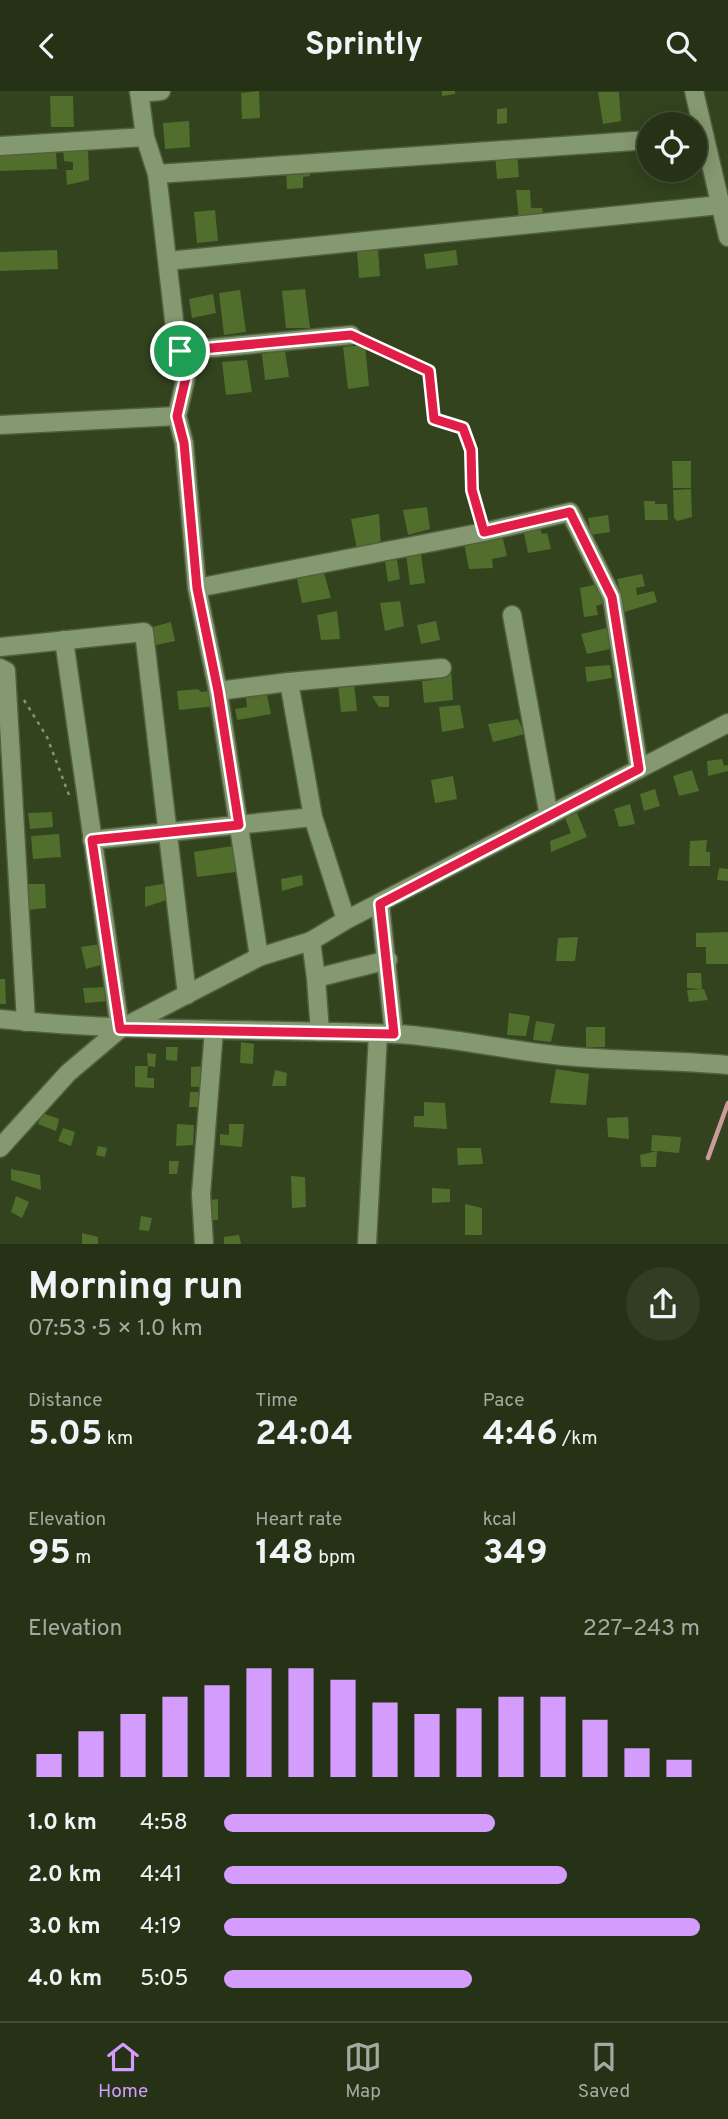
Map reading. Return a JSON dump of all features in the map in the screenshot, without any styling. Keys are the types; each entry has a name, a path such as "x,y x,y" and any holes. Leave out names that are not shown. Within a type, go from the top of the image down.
{"street":[{"path":"161,91 139,92 145,137 157,174 180,351 186,377 177,416 184,443 197,588 218,691 259,957"},
{"path":"694,91 697,112"},
{"path":"0,145 145,137"},
{"path":"157,174 637,141"},
{"path":"707,160 728,237"},
{"path":"168,261 720,205"},
{"path":"180,351 351,335"},
{"path":"0,425 177,416"},
{"path":"197,588 484,532 570,512 612,597 639,769"},
{"path":"512,615 549,816"},
{"path":"0,647 144,632 187,995"},
{"path":"64,640 120,1029"},
{"path":"218,691 442,668"},
{"path":"3,669 26,1022"},
{"path":"289,682 313,817 346,920"},
{"path":"0,1148 68,1073 120,1029 259,957 311,941 346,920 728,723"},
{"path":"92,840 313,817"},
{"path":"368,1244 386,1034 388,960 380,904"},
{"path":"311,941 320,1032"},
{"path":"316,978 388,960"},
{"path":"0,1019 120,1029 437,1036 480,1045 565,1056 676,1060 728,1065"},
{"path":"205,1244 201,1194 214,1030"}],"path":[{"path":"351,335 429,371 434,419 463,428 471,450 472,490 484,532"},
{"path":"3,669 47,737 71,801"}],"building":[{"path":"259,91 260,118 242,119 241,93"},
{"path":"442,91 455,91 455,94 442,96"},
{"path":"598,92 619,92 621,121 603,124"},
{"path":"50,96 73,96 74,127 51,127"},
{"path":"507,108 507,123 497,124 497,109"},
{"path":"189,121 190,147 165,149 163,123"},
{"path":"63,147 88,147 89,180 67,185 66,170 73,170 73,162 64,161"},
{"path":"56,150 57,169 0,171 0,152"},
{"path":"517,152 519,177 497,179 495,154"},
{"path":"309,167 310,176 303,177 303,188 287,189 286,168"},
{"path":"516,190 530,190 531,208 542,208 545,221 519,221"},
{"path":"215,210 218,241 197,243 194,212"},
{"path":"378,249 380,276 359,278 357,251"},
{"path":"57,250 58,269 0,271 0,252"},
{"path":"456,250 458,265 426,269 424,254"},
{"path":"305,289 310,328 286,328 282,291"},
{"path":"240,290 246,332 224,335 219,293"},
{"path":"213,294 216,313 192,318 189,299"},
{"path":"365,345 369,386 348,389 343,347"},
{"path":"285,351 289,377 265,380 262,354"},
{"path":"247,360 252,392 226,395 222,362"},
{"path":"672,461 691,461 691,488 673,488"},
{"path":"691,489 692,517 677,521 674,518 673,490"},
{"path":"644,501 667,504 668,520 645,520"},
{"path":"427,507 430,529 408,535 403,510"},
{"path":"379,514 381,547 357,549 351,519"},
{"path":"608,515 610,532 591,535 588,518"},
{"path":"523,529 540,529 542,534 547,533 551,549 528,553"},
{"path":"498,536 498,539 503,539 507,556 492,559 493,568 469,569 464,543"},
{"path":"406,554 421,554 425,583 410,585"},
{"path":"397,560 400,579 388,582 385,561"},
{"path":"324,573 331,598 302,603 297,579"},
{"path":"642,574 645,586 636,588 637,595 654,591 657,602 621,613 619,599 622,598 617,579"},
{"path":"602,583 600,592 603,604 596,606 598,615 584,617 580,588"},
{"path":"400,601 404,626 385,631 380,603"},
{"path":"337,611 340,639 321,640 317,615"},
{"path":"436,621 440,640 421,644 417,625"},
{"path":"171,622 175,641 156,645 152,627"},
{"path":"607,628 613,641 609,642 610,649 587,654 581,634"},
{"path":"610,665 612,678 587,682 585,667"},
{"path":"451,669 453,700 424,703 422,681 433,680 435,676"},
{"path":"354,683 357,711 341,712 338,684"},
{"path":"198,689 201,692 214,690 215,706 179,710 177,691"},
{"path":"267,695 271,714 237,720 235,709 247,707 246,698"},
{"path":"372,696 389,696 389,707 379,707"},
{"path":"460,705 464,728 442,732 439,707"},
{"path":"518,719 525,734 493,742 488,724"},
{"path":"722,759 724,766 728,765 728,771 708,776 707,761"},
{"path":"692,770 699,791 679,796 673,776"},
{"path":"453,776 457,799 435,803 431,780"},
{"path":"655,789 660,806 644,811 640,794"},
{"path":"630,804 635,824 619,827 614,809"},
{"path":"52,812 53,827 30,829 28,813"},
{"path":"577,813 587,837 551,852 550,841 571,833 565,818"},
{"path":"59,834 61,857 33,859 31,836"},
{"path":"707,840 706,852 710,852 710,866 689,866 690,841"},
{"path":"233,846 236,872 197,877 194,852"},
{"path":"719,868 728,869 728,881 717,880"},
{"path":"302,875 303,885 282,891 281,879"},
{"path":"168,883 170,899 145,907 145,887"},
{"path":"26,884 45,884 46,908 27,910"},
{"path":"728,932 728,964 706,964 706,947 696,947 696,933"},
{"path":"578,937 575,961 556,961 558,938"},
{"path":"100,944 104,964 86,969 81,947"},
{"path":"687,973 701,973 702,989 687,988"},
{"path":"0,979 5,979 6,1004 0,1004"},
{"path":"108,987 109,1001 85,1003 83,988"},
{"path":"704,989 708,1000 689,1002 687,990"},
{"path":"509,1013 530,1016 526,1036 507,1035"},
{"path":"536,1021 555,1024 551,1042 533,1040"},
{"path":"586,1027 605,1027 605,1047 586,1047"},
{"path":"241,1042 254,1044 253,1064 240,1063"},
{"path":"166,1047 178,1047 177,1061 166,1060"},
{"path":"147,1053 156,1054 155,1067 148,1066"},
{"path":"135,1066 148,1066 147,1078 154,1078 154,1088 135,1087"},
{"path":"206,1066 216,1086 191,1087 191,1067"},
{"path":"556,1069 589,1074 586,1105 550,1103"},
{"path":"275,1070 287,1073 286,1086 272,1086"},
{"path":"190,1092 199,1092 198,1107 189,1107"},
{"path":"424,1102 445,1103 447,1129 414,1127 414,1116 424,1116"},
{"path":"42,1113 59,1119 56,1131 38,1124"},
{"path":"628,1117 629,1139 608,1137 607,1118"},
{"path":"177,1124 194,1125 193,1145 176,1146"},
{"path":"229,1124 244,1124 242,1147 220,1145 220,1134 229,1135"},
{"path":"63,1128 75,1132 71,1146 58,1141"},
{"path":"652,1135 681,1137 679,1153 651,1151"},
{"path":"98,1146 107,1148 105,1157 96,1155"},
{"path":"457,1148 481,1148 483,1164 458,1165"},
{"path":"657,1151 656,1167 641,1167 640,1155"},
{"path":"169,1161 179,1161 177,1174 169,1174"},
{"path":"11,1169 40,1175 41,1190 11,1180"},
{"path":"291,1176 305,1177 306,1207 292,1208"},
{"path":"432,1188 450,1189 450,1202 432,1203"},
{"path":"16,1196 29,1202 22,1218 11,1212"},
{"path":"218,1199 218,1220 198,1220 198,1202"},
{"path":"465,1204 482,1208 482,1235 465,1235"},
{"path":"141,1216 152,1218 149,1231 139,1230"},
{"path":"82,1233 98,1237 98,1244 82,1244"},
{"path":"239,1235 241,1244 224,1244 224,1237"}],"waterway":[{"path":"708,1158 728,1103"}],"route":[{"path":"351,335 429,371 434,419 463,428 471,450 472,490 484,532 570,512 612,597 639,769 380,904 394,1034 120,1029 92,840 239,825 218,691 197,588 184,443 177,416 186,377 180,351 351,335"}]}
